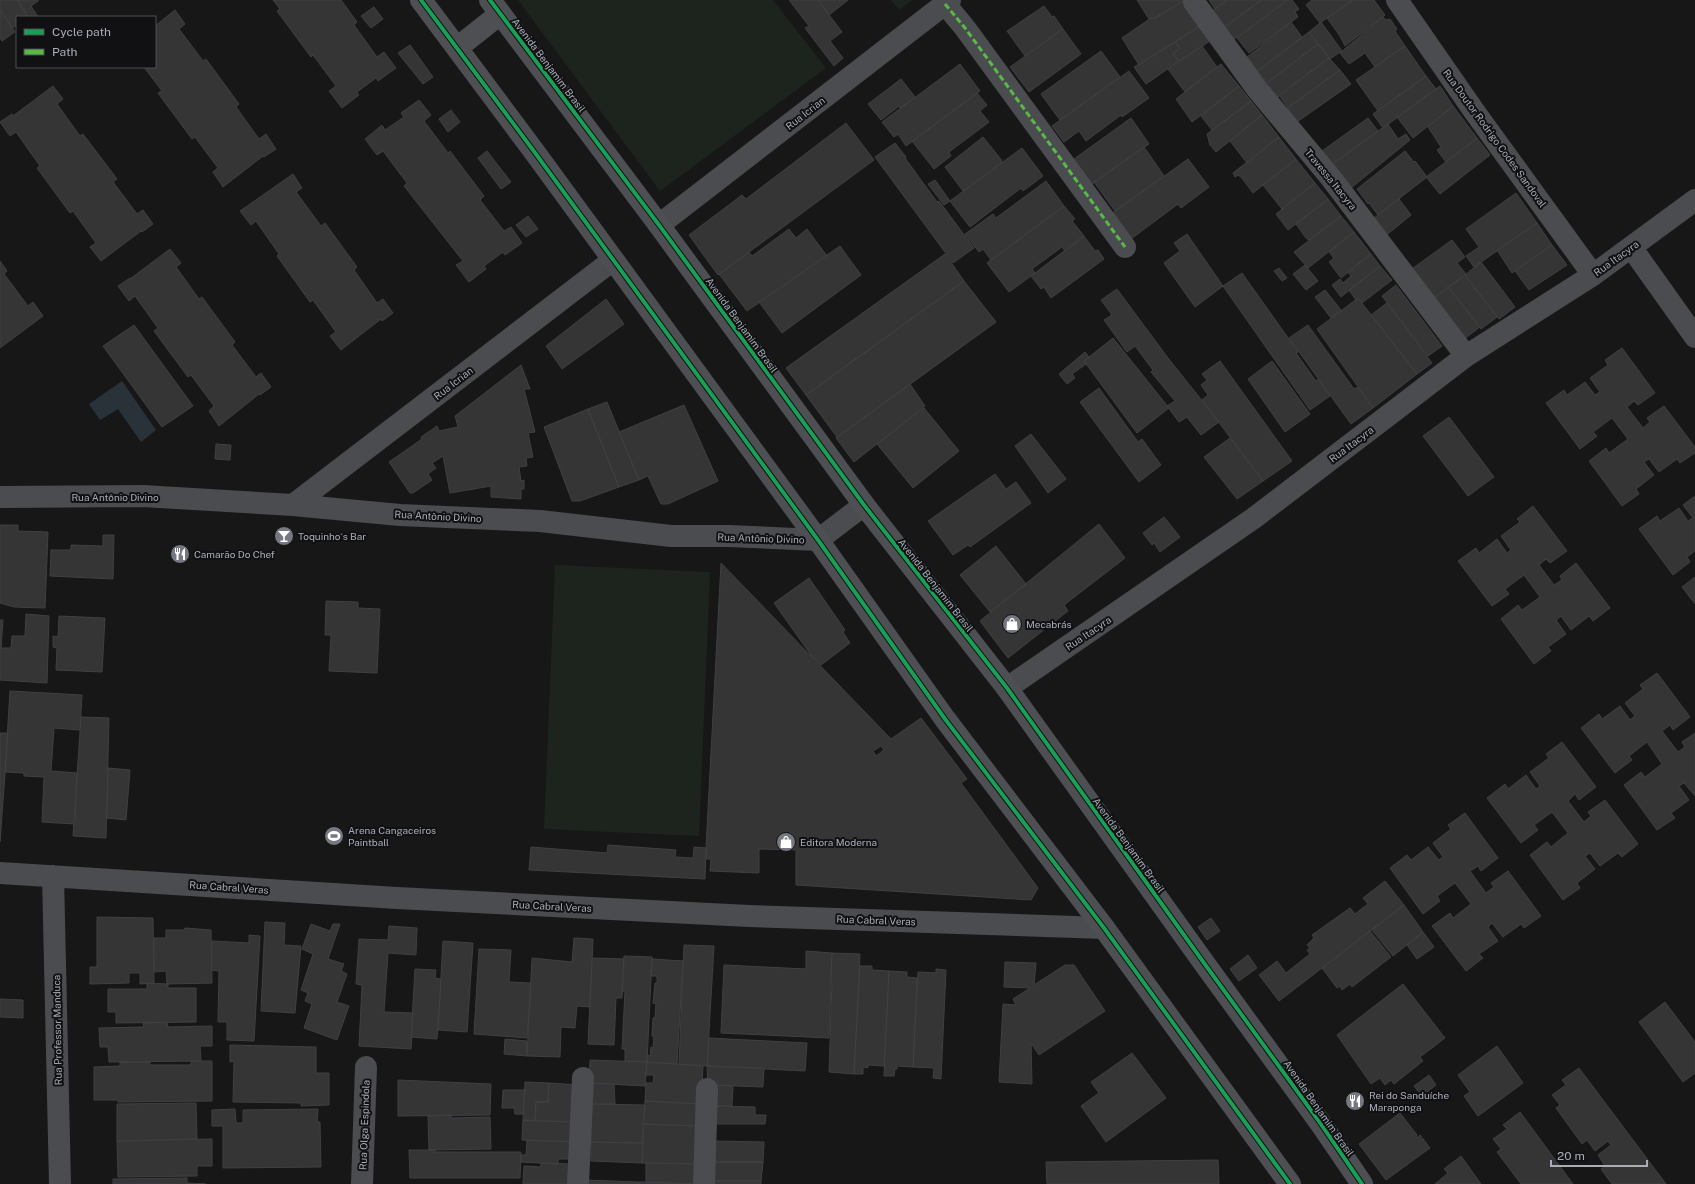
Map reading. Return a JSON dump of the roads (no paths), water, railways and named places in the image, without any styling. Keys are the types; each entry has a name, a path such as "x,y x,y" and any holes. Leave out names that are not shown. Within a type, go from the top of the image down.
{"main road":[{"path":"421,0 534,150 818,540 944,719 1104,928 1290,1184"},
{"path":"457,48 495,7"},
{"name":"Avenida Benjamim Brasil","path":"495,7 659,225 864,505 1007,688 1321,1124 1362,1184"}],"street":[{"name":"Rua Doutor Rodrigo Codes Sandoval","path":"1397,0 1593,275"},
{"name":"Rua Icrian","path":"659,225 948,2"},
{"path":"948,2 965,28 1125,247"},
{"name":"Travessa Itacyra","path":"1194,2 1257,89 1331,178 1466,356"},
{"name":"Rua Itacyra","path":"1007,688 1254,518 1466,356 1593,275 1695,200"},
{"path":"1631,247 1695,337"},
{"name":"Rua Icrian","path":"293,506 613,260"},
{"name":"Rua Antônio Divino","path":"0,497 143,496 400,515 540,521 671,536 729,536 818,540 864,505"},
{"name":"Rua Cabral Veras","path":"0,873 396,898 749,916 1104,928"},
{"name":"Rua Professor Manduca","path":"53,876 60,1184"},
{"name":"Rua Olga Espindola","path":"362,1184 366,1067"},
{"path":"578,1184 584,1078"},
{"path":"704,1184 707,1089"}],"place":[{"name":"Toquinho´s Bar","path":"284,536"},
{"name":"Camarão Do Chef","path":"180,554"},
{"name":"Mecabrás","path":"1012,624"},
{"name":"Arena Cangaceiros Paintball","path":"334,836"},
{"name":"Editora Moderna","path":"786,842"},
{"name":"Rei do Sanduíche Maraponga","path":"1355,1101"}]}
